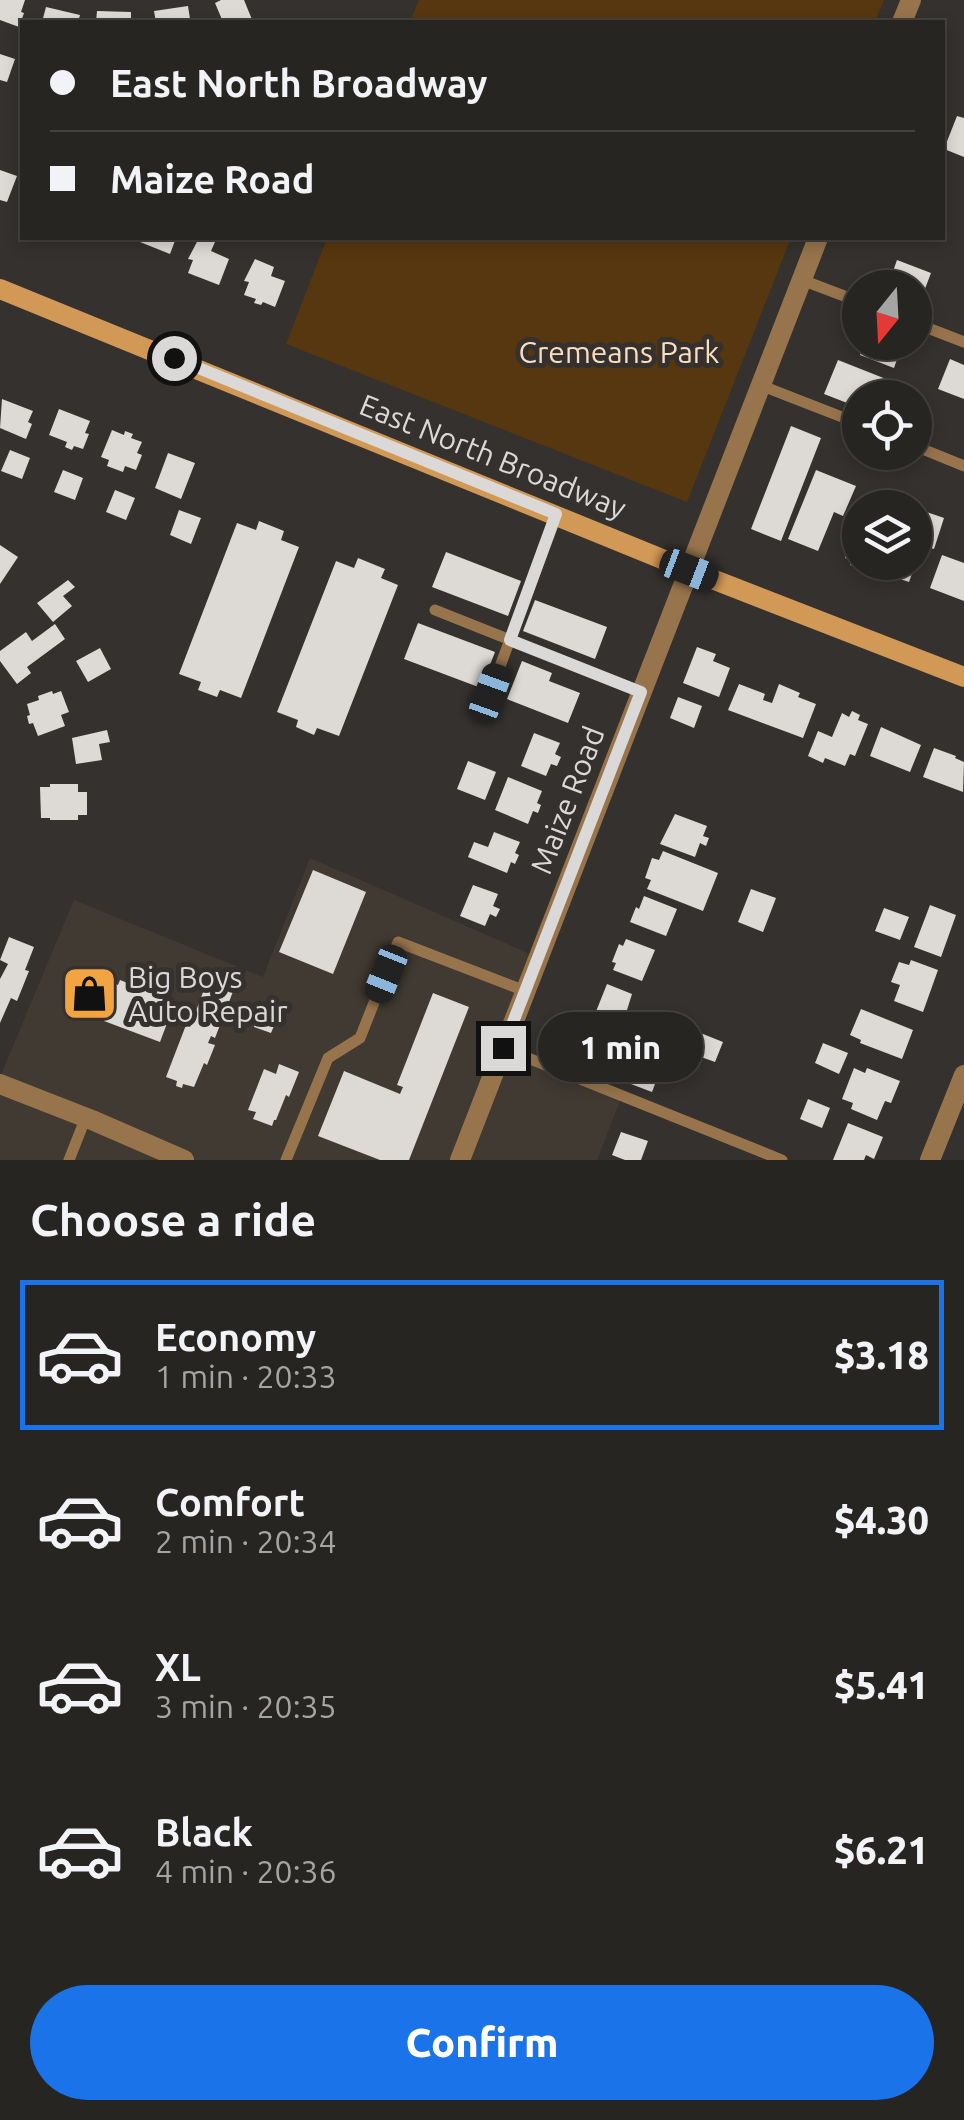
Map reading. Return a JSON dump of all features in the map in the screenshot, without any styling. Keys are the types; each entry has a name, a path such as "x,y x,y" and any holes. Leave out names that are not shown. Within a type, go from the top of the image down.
{"main road":[{"name":"East North Broadway","path":"0,289 689,570 964,677"}],"street":[{"name":"Maize Road","path":"460,1160 817,240"},
{"path":"930,1160 964,1075"},
{"path":"0,1084 86,1118 150,1154 184,1160"}],"lane":[{"path":"802,280 842,295"},
{"path":"932,330 964,342"},
{"path":"760,385 842,417"},
{"path":"932,453 964,466"},
{"path":"490,693 556,514"},
{"path":"435,610 641,692"},
{"path":"288,1160 328,1058 360,1038 398,942 525,991"},
{"path":"503,1048 782,1160"},
{"path":"69,1160 86,1118"}],"shaded area":[{"path":"310,858 542,959 505,1046 622,1096 597,1160 0,1160 0,1077 74,900 263,977"}],"green space":[{"path":"419,0 884,0 876,20 411,20"},
{"name":"Cremeans Park","path":"326,240 790,240 687,502 286,344"}],"building":[{"path":"0,0 25,0 19,27 0,20"},
{"path":"244,0 252,20 222,20 215,3"},
{"path":"188,6 194,20 156,20 154,11"},
{"path":"46,7 80,15 79,20 43,20"},
{"path":"97,11 131,12 131,20 96,20"},
{"path":"0,54 15,59 7,82 0,80"},
{"path":"957,116 964,118 964,157 945,146"},
{"path":"0,170 17,176 7,202 0,200"},
{"path":"135,240 175,240 170,254"},
{"path":"198,240 207,240 215,242 211,251 229,259 219,285 188,273 193,260 188,259"},
{"path":"255,259 274,267 271,276 285,281 275,307 254,303 256,299 244,295 249,282 244,281"},
{"path":"897,260 923,270 893,270"},
{"path":"950,359 964,365 964,399 938,389"},
{"path":"838,360 886,379 842,380 842,401 824,394"},
{"path":"873,360 897,360 894,368"},
{"path":"2,399 33,411 26,439 0,428"},
{"path":"59,409 90,421 83,449 74,446 72,450 65,447 67,442 49,435"},
{"path":"791,426 821,438 781,541 751,529"},
{"path":"112,430 133,434 131,438 142,442 136,470 125,466 123,472 107,466 109,460 101,457"},
{"path":"10,450 30,458 22,479 1,471"},
{"path":"168,453 195,463 181,499 155,488"},
{"path":"63,470 83,478 75,500 54,492"},
{"path":"816,470 856,486 854,490 842,490 842,516 834,512 818,551 788,539"},
{"path":"115,490 135,498 126,520 106,512"},
{"path":"179,510 201,518 191,544 170,535"},
{"path":"932,514 944,518 932,548"},
{"path":"259,521 284,531 281,540 299,547 241,698 220,690 217,697 198,690 201,682 179,674 237,523 256,530"},
{"path":"0,545 18,557 0,584"},
{"path":"446,552 521,581 508,616 432,587"},
{"path":"942,555 964,563 964,601 930,588"},
{"path":"358,558 385,569 381,578 398,585 339,736 317,728 314,735 296,727 298,720 277,712 336,561 354,568"},
{"path":"68,580 75,587 63,596 72,606 53,622 37,603"},
{"path":"535,600 607,627 595,659 523,631"},
{"path":"418,623 495,652 481,688 404,659"},
{"path":"55,624 65,639 27,667 31,673 17,684 0,661 0,651 26,632 32,641"},
{"path":"697,647 716,654 713,661 730,668 719,697 683,683"},
{"path":"100,648 111,669 88,682 76,661"},
{"path":"522,661 552,673 549,681 580,693 568,723 507,699"},
{"path":"739,684 765,694 763,700 772,703 779,684 816,704 803,738 728,710"},
{"path":"52,691 61,691 69,712 61,715 65,726 38,736 33,723 29,724 27,704"},
{"path":"678,697 702,706 694,728 670,718"},
{"path":"852,711 860,715 858,720 868,724 855,756 850,754 845,766 808,756 818,731 832,737 842,713 849,717"},
{"path":"881,727 921,745 910,772 870,756"},
{"path":"107,730 110,742 99,744 102,760 76,764 72,738"},
{"path":"534,733 560,743 555,754 561,757 557,766 551,764 546,776 521,766"},
{"path":"934,748 964,762 963,792 923,777"},
{"path":"468,761 496,772 485,800 457,789"},
{"path":"508,777 542,791 538,813 533,811 528,824 495,810"},
{"path":"78,784 78,792 87,792 87,815 78,815 78,820 41,818 40,787"},
{"path":"675,814 707,826 703,836 709,838 706,846 700,843 695,857 660,844"},
{"path":"494,832 520,842 515,853 519,855 507,873 468,857 474,842 488,847"},
{"path":"663,851 718,873 703,911 647,889 651,880 645,878 652,858 659,860"},
{"path":"313,870 366,892 333,974 279,952"},
{"path":"473,885 498,894 493,906 500,909 496,917 490,914 485,926 460,916"},
{"path":"751,889 776,898 763,932 738,922"},
{"path":"644,896 677,909 666,936 630,922"},
{"path":"930,905 956,915 941,957 914,947"},
{"path":"884,908 909,917 900,940 875,931"},
{"path":"9,937 34,947 17,1001 11,998 0,1023 0,979 8,964 0,960"},
{"path":"626,939 655,950 642,981 613,970 619,944 623,946"},
{"path":"911,960 938,970 923,1012 894,1001 900,985 891,982 899,962 909,965"},
{"path":"75,968 118,985 120,980 175,1002 160,1042 104,1021 106,1015 63,998"},
{"path":"208,979 234,989 215,1038 211,1036 208,1043 215,1045 207,1065 204,1063 194,1087 183,1084 182,1088 166,1077"},
{"path":"607,984 632,994 627,1010 640,1015 634,1030 595,1014"},
{"path":"433,993 469,1007 409,1160 380,1160 318,1136 344,1071 400,1094 403,1087 397,1085"},
{"path":"263,1002 281,1009 271,1033 254,1027"},
{"path":"861,1009 913,1030 902,1059 860,1043 850,1035"},
{"path":"589,1025 666,1055 652,1092 623,1081 625,1074 577,1055"},
{"path":"698,1032 723,1042 715,1062 690,1053"},
{"path":"823,1043 848,1053 839,1074 815,1063"},
{"path":"279,1064 299,1072 272,1126 253,1119 256,1112 248,1110 264,1069 276,1074"},
{"path":"854,1068 865,1073 867,1068 900,1081 891,1103 885,1101 877,1120 851,1109 853,1103 842,1099"},
{"path":"808,1099 830,1108 822,1128 800,1119"},
{"path":"848,1123 883,1137 874,1159 866,1155 864,1160 833,1160"},
{"path":"621,1132 648,1141 641,1160 612,1155"}],"place":[{"name":"Big Boys Auto Repair","path":"89,994"}],"route":[{"path":"174,358 556,514 510,640 641,692 503,1048"}]}
